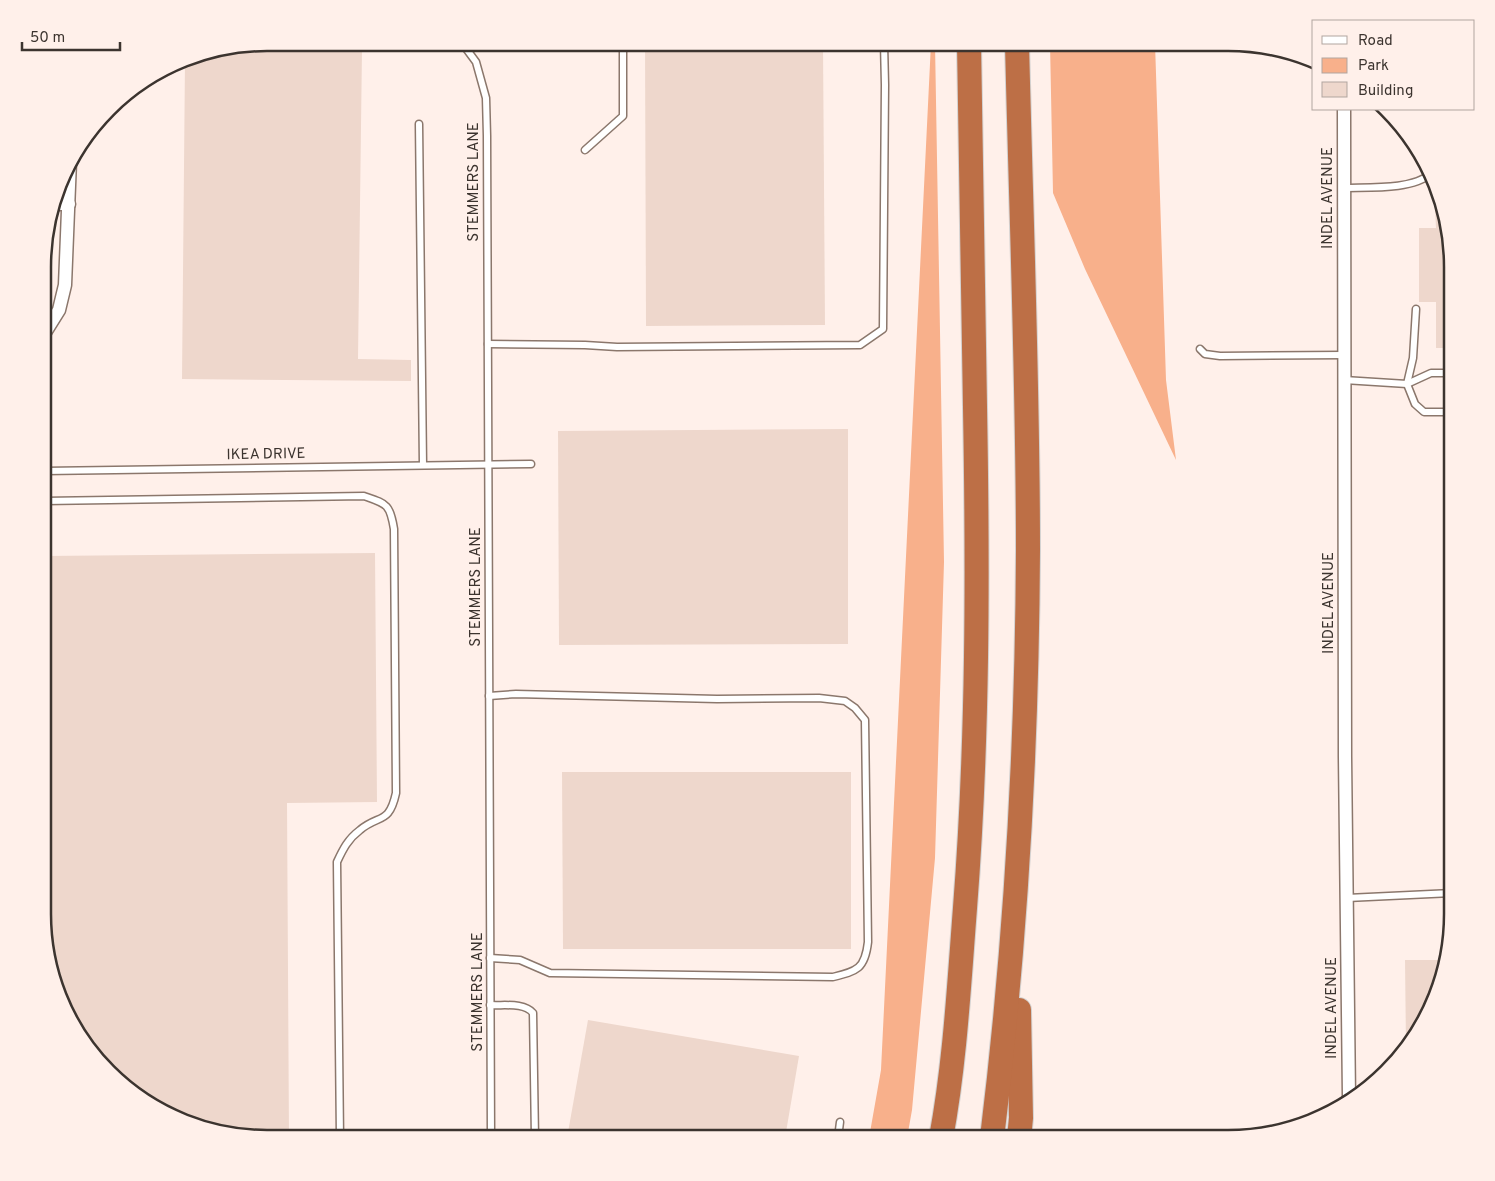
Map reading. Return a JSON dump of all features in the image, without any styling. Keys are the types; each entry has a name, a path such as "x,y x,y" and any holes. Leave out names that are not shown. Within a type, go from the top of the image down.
{"highway":[{"path":"943,1130 966,890 973,787 977,674 977,522 969,51"},
{"path":"993,1130 1017,879 1025,715 1028,560 1018,51"},
{"path":"1017,879 1020,1130"}],"street":[{"name":"INDEL AVENUE","path":"1344,110 1349,1092"},
{"path":"51,323 59,310 65,285 70,180"},
{"path":"61,204 69,204"}],"lane":[{"name":"STEMMERS LANE","path":"468,51 476,62 486,98 491,1130"},
{"path":"585,150 623,116 623,51"},
{"path":"488,344 617,347 860,345 883,329 884,51"},
{"path":"419,124 423,465"},
{"path":"1344,188 1403,185 1425,179"},
{"path":"1416,309 1414,358 1407,384 1415,404 1424,412 1444,412"},
{"path":"1200,349 1205,354 1220,356 1344,355"},
{"path":"1344,380 1407,384 1431,373 1444,373"},
{"name":"IKEA DRIVE","path":"51,471 531,464"},
{"path":"51,501 364,496 382,502 392,512 394,529 396,793 393,805 383,819 360,829 346,843 338,862 340,1130"},
{"path":"490,696 531,694 717,699 819,698 845,701 855,708 865,720 868,942 867,954 863,964 855,971 833,977 550,973 520,960 490,958"},
{"path":"1347,898 1444,893"},
{"path":"490,1005 523,1006 530,1009 533,1013 535,1130"},
{"path":"839,1130 840,1122"}],"green space":[{"path":"931,51 935,51 944,562 935,858 912,1110 908,1130 870,1130 881,1070"},
{"path":"1050,51 1155,51 1166,380 1176,460 1085,269 1053,193"}],"building":[{"path":"267,51 362,51 358,359 411,360 411,381 182,379 185,68 225,55 239,53"},
{"path":"645,51 823,51 825,325 646,326"},
{"path":"1435,208 1440,225 1444,267 1444,348 1436,348 1436,302 1419,302 1419,228 1436,228"},
{"path":"848,429 848,644 559,645 558,431"},
{"path":"375,553 377,802 287,803 289,1130 225,1126 184,1113 159,1101 114,1067 80,1022 68,997 55,956 51,914 51,556"},
{"path":"562,772 851,772 851,949 563,949"},
{"path":"1405,960 1439,960 1422,1009 1406,1036"},
{"path":"588,1020 799,1056 786,1130 568,1130"}]}
